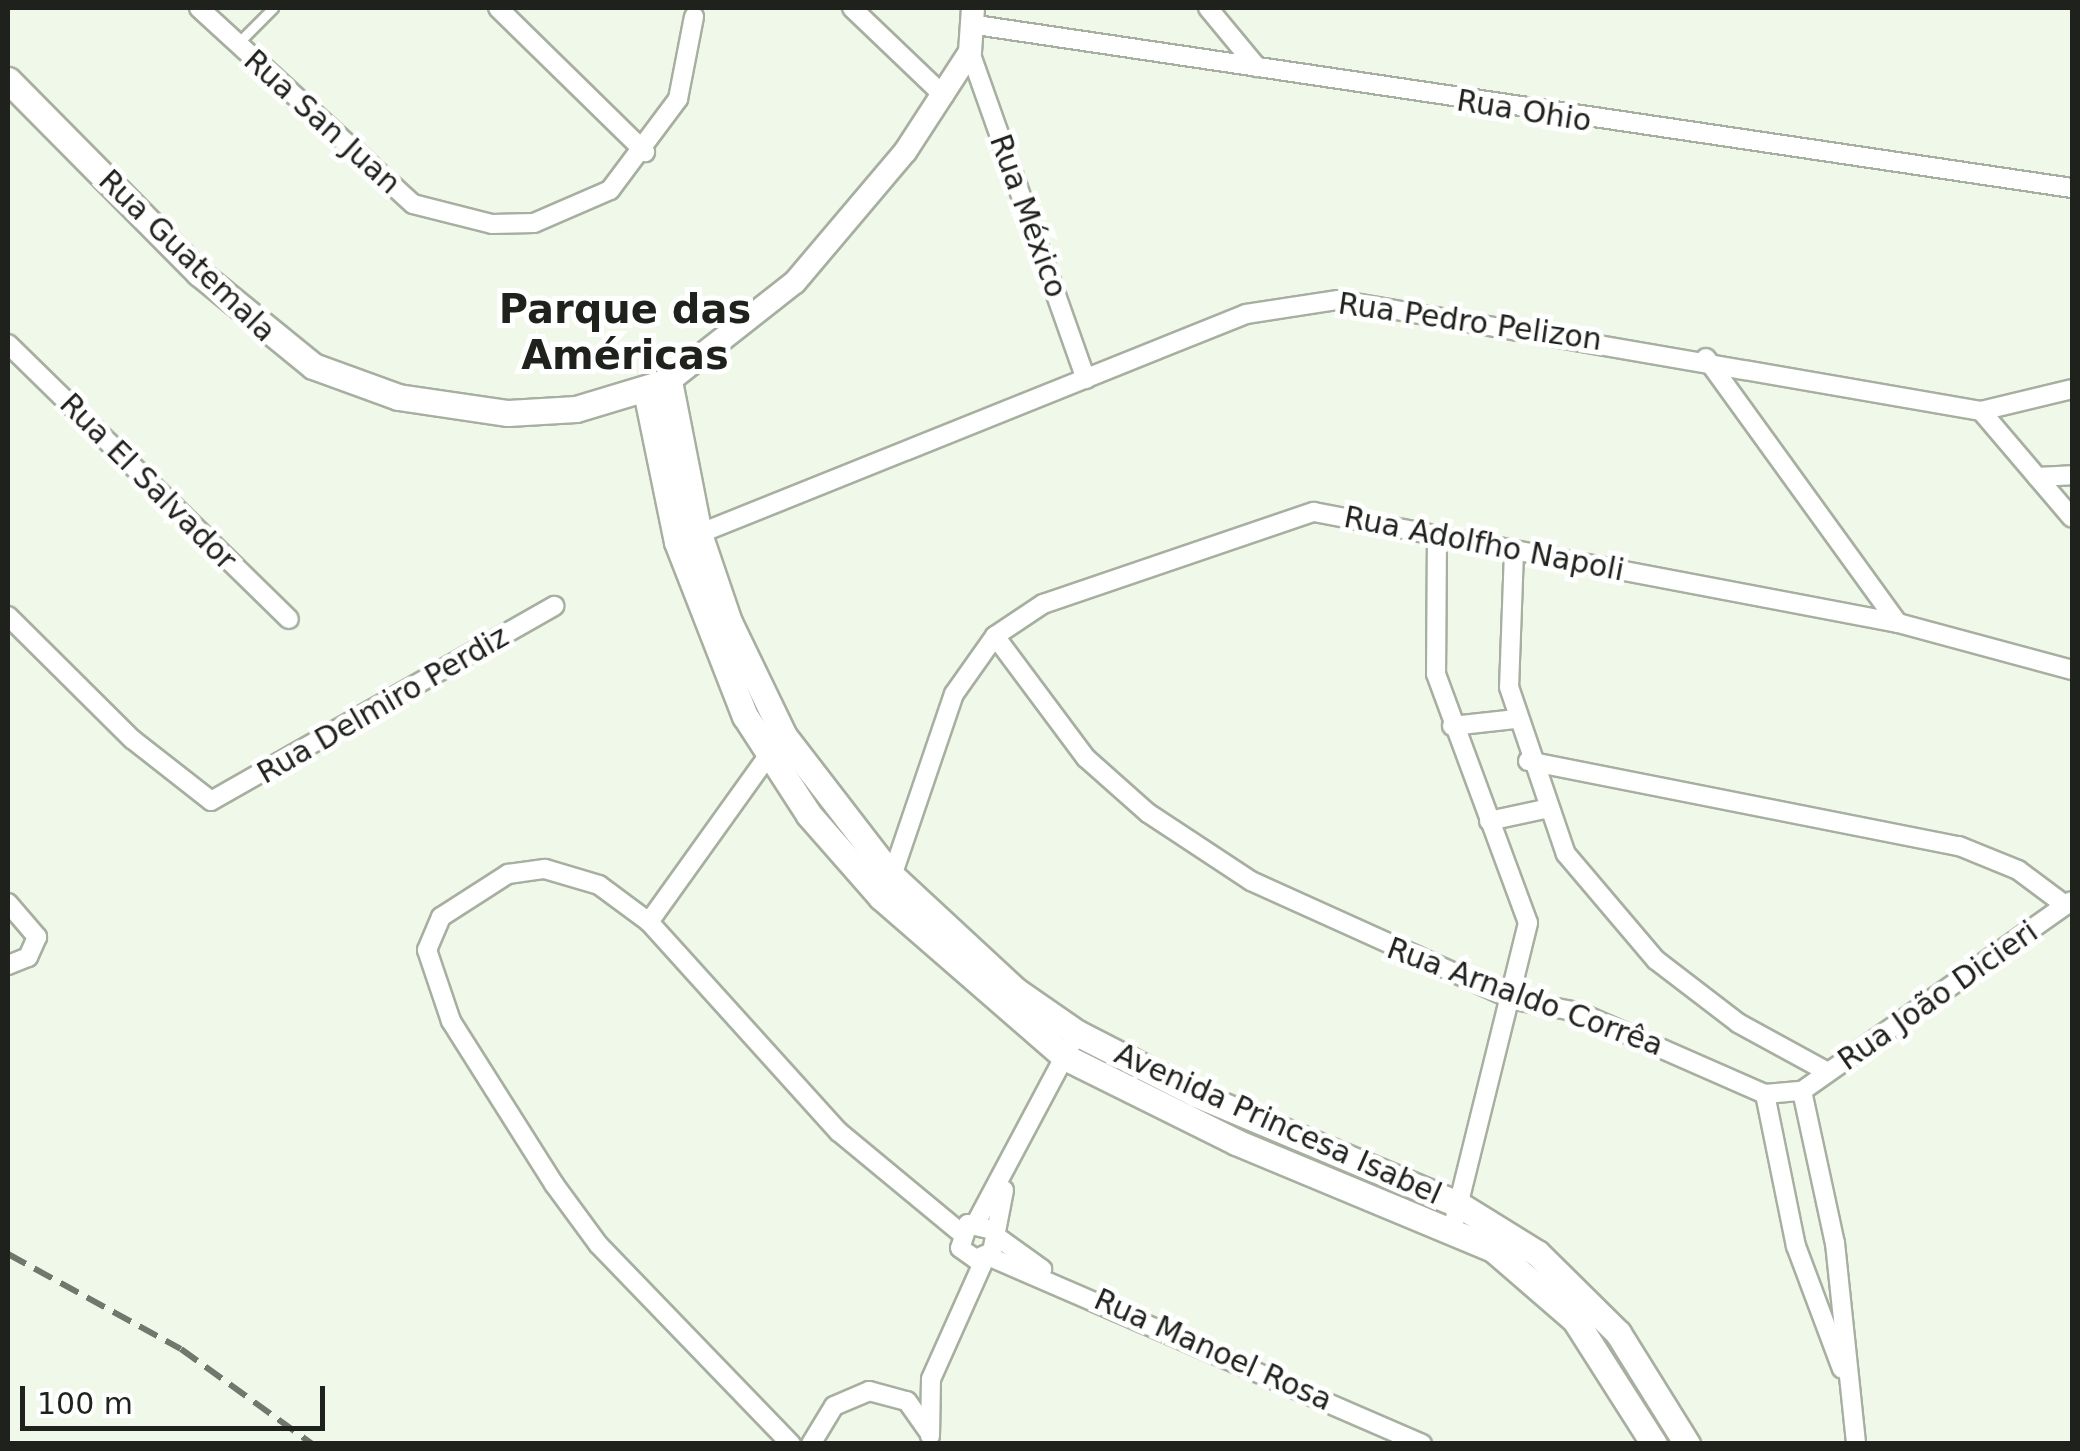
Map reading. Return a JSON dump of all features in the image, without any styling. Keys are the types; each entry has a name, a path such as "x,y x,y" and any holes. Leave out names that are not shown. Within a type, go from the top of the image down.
{"main road":[{"name":"Rua Guatemala","path":"8,80 198,273 312,366 398,396 508,413 658,386"},
{"name":"Avenida Princesa Isabel","path":"658,386 702,621 767,757 881,898 1065,1056 1236,1142 1455,1215 1574,1320 1654,1444"},
{"name":"Avenida Princesa Isabel","path":"688,538 780,728 892,876 1015,990 1077,1032 1214,1102 1455,1215 1574,1285 1652,1379 1687,1444"}],"street":[{"name":"Rua San Juan","path":"199,8 372,170 440,213 506,224 570,213 610,190 645,152 687,74 694,18"},
{"path":"498,8 645,152"},
{"path":"852,8 944,96"},
{"path":"1208,8 1257,67"},
{"name":"Rua Guatemala","path":"658,386 795,282 944,96 970,52 975,16"},
{"name":"Rua Ohio","path":"975,16 1257,67 2072,188"},
{"name":"Rua México","path":"970,52 1086,379"},
{"name":"Rua Pedro Pelizon","path":"688,538 1246,314 1338,300 1706,358 1981,411"},
{"name":"Rua El Salvador","path":"8,344 289,619"},
{"path":"1706,358 1898,623"},
{"path":"2072,388 1981,411 2072,518"},
{"path":"2037,477 2072,475"},
{"name":"Rua Adolfho Napoli","path":"892,876 954,694 995,636 1043,604 1281,518 1340,514 1514,552 1898,623 2072,670"},
{"path":"1436,535 1431,633 1452,726 1528,923 1515,1000 1455,1215"},
{"path":"1514,552 1504,630 1515,719 1545,809 1592,892 1656,960 1738,1023 1828,1072"},
{"name":"Rua Delmiro Perdiz","path":"8,616 132,740 211,801 554,606"},
{"name":"Rua Arnaldo Corrêa","path":"995,636 1086,758 1148,814 1266,889 1515,1000 1578,1012 1764,1094 1802,1091"},
{"path":"1452,726 1515,719"},
{"path":"649,922 767,757"},
{"path":"1528,761 1959,846 2018,870 2070,906"},
{"path":"1490,822 1545,809"},
{"name":"Rua Manoel Rosa","path":"791,1444 598,1244 451,1022 429,969 441,918 508,874 572,873 649,922 791,1086 896,1180 980,1228 1059,1282"},
{"path":"8,903 37,941 8,965"},
{"name":"Rua João Dicieri","path":"1802,1091 2070,906"},
{"path":"957,1310 963,1253 1008,1175 1077,1032"},
{"path":"1802,1091 1835,1242 1856,1444"},
{"path":"1764,1094 1796,1246 1848,1383"},
{"path":"931,1440 931,1380 957,1310 986,1257 980,1228"},
{"name":"Rua Manoel Rosa","path":"963,1253 1059,1282 1422,1444"},
{"path":"811,1444 834,1406 888,1393 914,1392 931,1380"},
{"path":"888,1393 907,1402 931,1440"}],"lane":[{"path":"237,44 273,8"}],"railway":[{"path":"8,1254 181,1349 312,1444"}],"district":[{"name":"Parque das Américas","path":"625,332"}]}
